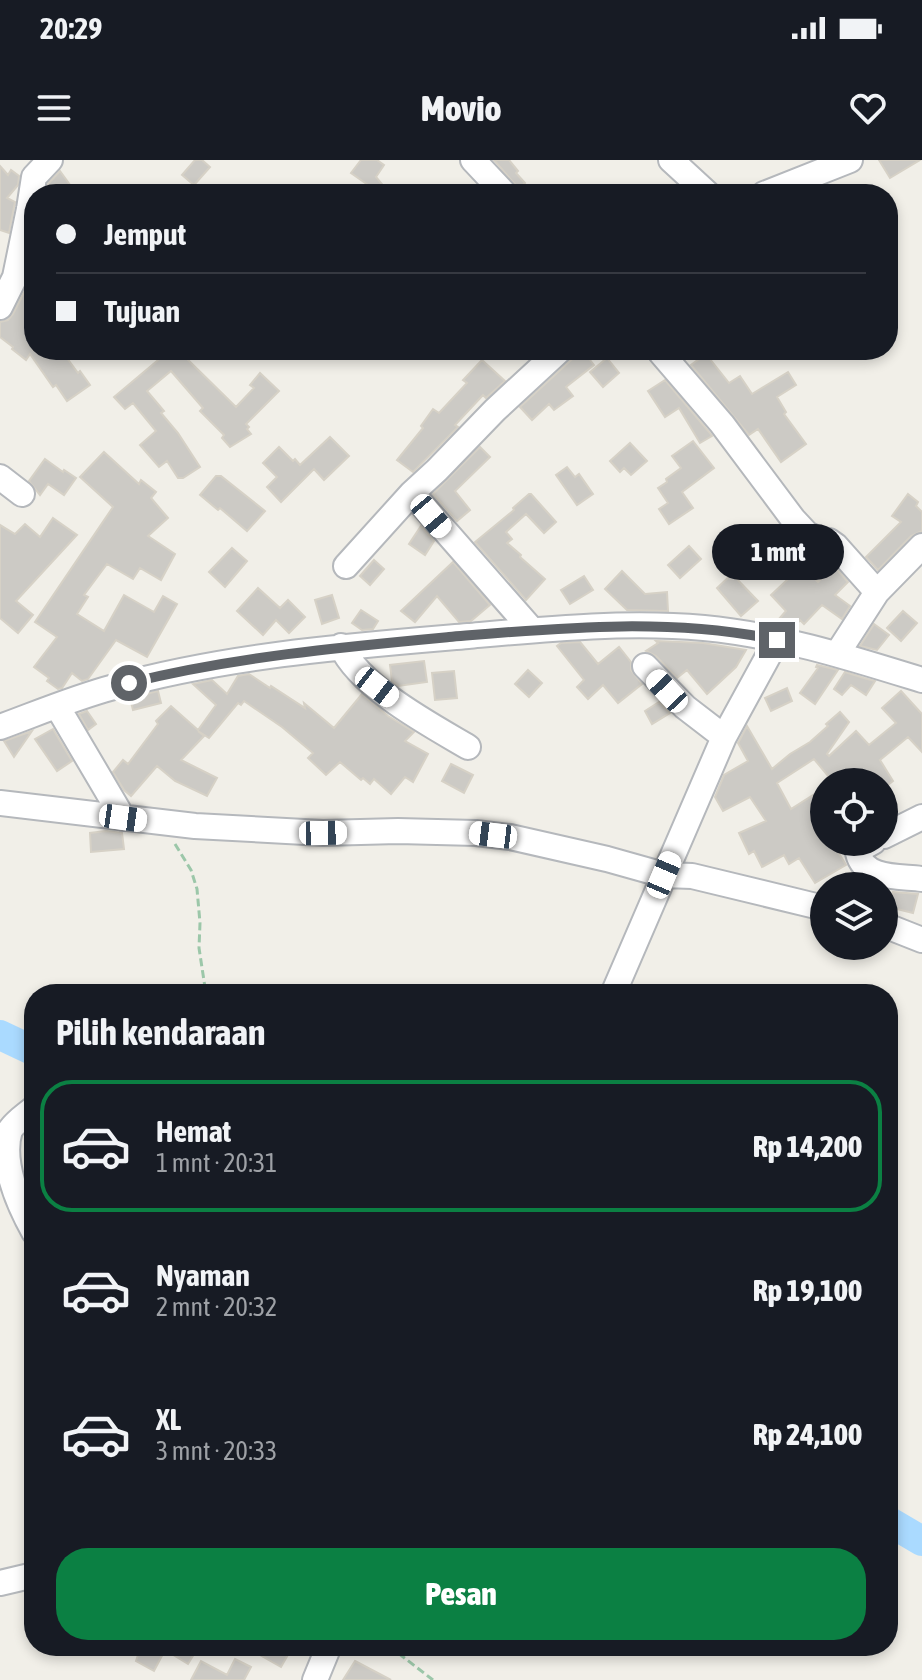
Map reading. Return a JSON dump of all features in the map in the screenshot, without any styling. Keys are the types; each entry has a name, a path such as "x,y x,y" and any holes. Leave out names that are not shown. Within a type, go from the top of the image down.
{"street":[{"path":"473,160 496,184"},
{"path":"671,160 697,184"},
{"path":"789,184 850,160"},
{"path":"0,307 17,269 24,236"},
{"path":"346,566 412,493 549,360"},
{"path":"667,360 722,424 793,519 807,534 836,546 877,592"},
{"path":"0,477 22,494"},
{"path":"412,493 532,630"},
{"path":"837,654 877,592 922,546"},
{"path":"0,727 111,687 175,672 341,646 532,630 643,626 703,628 837,654 922,680"},
{"path":"617,984 724,737 777,640"},
{"path":"341,646 360,674 411,714 468,747"},
{"path":"645,666 685,707 724,737"},
{"path":"57,706 123,818"},
{"path":"0,803 163,824 323,833 398,831 510,837 664,875 692,876 810,905"},
{"path":"898,829 922,817"},
{"path":"898,876 922,879"},
{"path":"898,931 922,940"},
{"path":"24,1118 9,1132 4,1144 4,1165 8,1181 24,1212"},
{"path":"0,1583 24,1577"},
{"path":"315,1680 325,1656"}],"path":[{"path":"163,824 191,870 197,889 199,948 204,984"},
{"path":"402,1656 433,1680"}],"building":[{"path":"195,160 202,160 210,167 195,184 182,175"},
{"path":"361,160 377,160 384,165 376,177 382,184 367,184 351,173"},
{"path":"494,160 509,160 525,183 515,184"},
{"path":"879,160 920,160 890,178"},
{"path":"0,166 8,175 11,170 19,176 18,185 7,198 15,202 9,233 0,230"},
{"path":"60,171 69,184 48,184"},
{"path":"24,293 24,358 0,337 0,322 8,320"},
{"path":"34,360 68,360 90,385 67,401 56,385 53,387"},
{"path":"158,360 188,360 236,407 254,388 250,385 260,373 279,391 246,424 251,434 230,447 222,438 224,435 200,411 203,408 171,371 147,391 164,411 161,413 200,467 183,478 178,478 167,461 159,467 140,445 156,431 133,403 125,409 114,397"},
{"path":"482,360 505,381 486,398 483,395 455,425 458,427 413,472 397,460 423,428 421,426 433,409 439,413 467,383 463,380"},
{"path":"571,360 590,360 594,365 566,387 573,396 554,410 549,404 532,420 520,407"},
{"path":"609,360 619,373 603,387 590,372"},
{"path":"698,360 711,360 729,383 740,376 752,394 788,372 796,385 777,397 786,412 784,414 806,444 781,462 758,429 749,435 691,365"},
{"path":"665,380 712,436 700,443 679,408 665,417 648,391"},
{"path":"330,437 349,456 324,480 314,469 281,502 267,487 277,477 263,463 279,447 300,465"},
{"path":"693,441 714,468 682,492 693,508 669,524 659,509 668,503 658,488 681,468 672,456"},
{"path":"630,443 647,461 631,475 624,468 620,472 610,461"},
{"path":"480,447 490,457 455,491 470,510 457,521 433,494"},
{"path":"104,452 139,484 141,480 156,492 151,498 168,518 148,536 175,554 161,580 140,568 133,579 107,564 84,595 88,597 77,614 104,631 124,595 154,612 163,596 177,604 147,657 116,640 88,679 82,681 72,673 58,689 34,667 57,637 35,622 113,507 80,477"},
{"path":"45,459 76,478 64,495 48,484 40,495 29,481"},
{"path":"567,467 575,477 579,474 593,494 577,505 556,475"},
{"path":"216,476 221,476 265,511 247,531 200,495"},
{"path":"529,494 556,522 544,533 526,514 506,532 512,539 507,543 545,579 526,600 475,542"},
{"path":"908,494 918,502 916,506 922,512 922,531 911,536 878,570 866,557 901,522 892,516"},
{"path":"53,518 77,535 16,601 33,615 18,633 0,618 0,525 15,534 25,524 40,537"},
{"path":"779,525 787,534 759,562 747,550"},
{"path":"421,526 434,541 425,555 409,544"},
{"path":"689,546 701,559 680,578 668,565"},
{"path":"232,548 247,561 225,587 209,572"},
{"path":"374,560 384,569 370,585 360,576"},
{"path":"453,562 490,605 471,621 459,622 437,596 415,622 401,611"},
{"path":"802,566 818,582 834,566 848,582 835,595 850,606 842,619 822,605 804,624 800,620 793,628 779,619 786,611 771,595"},
{"path":"622,571 645,594 667,592 668,611 627,610 605,589"},
{"path":"732,574 758,601 741,616 717,588"},
{"path":"584,576 593,590 570,604 561,590"},
{"path":"258,588 280,608 288,600 305,617 289,633 276,620 263,635 237,611"},
{"path":"332,595 339,618 322,624 315,600"},
{"path":"361,610 378,621 373,629 362,630 352,623"},
{"path":"903,611 917,623 901,641 887,628"},
{"path":"874,624 889,635 877,650 860,646"},
{"path":"656,641 703,643 746,650 736,667 707,694 687,670 677,678 656,656 646,651 658,643"},
{"path":"580,642 598,664 619,647 642,684 618,703 603,685 588,699 577,687 584,680 557,646"},
{"path":"424,661 427,682 398,686 392,681 390,665"},
{"path":"817,665 838,670 815,704 800,693 818,668"},
{"path":"528,670 542,683 529,697 515,684"},
{"path":"454,671 457,698 435,700 432,673"},
{"path":"845,672 875,681 866,695 851,685 842,695 834,689"},
{"path":"249,674 305,708 304,703 334,728 362,694 388,716 414,732 405,741 428,754 413,782 405,777 391,794 374,779 370,784 363,778 361,780 340,762 326,775 308,758 313,753 244,701 241,705 238,703 209,738 198,731 204,736 181,760 217,778 207,796 175,781 157,766 131,796 124,790 113,772 123,760 128,764 158,724 156,721 171,706 198,730 216,705 193,684 212,680 227,694 238,676"},
{"path":"787,688 792,701 771,711 765,698"},
{"path":"158,691 161,703 133,710 130,698"},
{"path":"901,691 922,714 922,752 908,737 880,760 885,768 821,768 814,759 777,783 791,809 810,797 810,856 841,856 846,865 834,872 810,872 810,875 799,858 789,864 784,855 762,867 754,851 749,854 739,833 766,821 750,797 723,811 715,797 724,775 748,761 738,743 747,726 772,769 810,742 840,712 849,722 827,754 829,756 856,731 869,745 896,723 882,708"},
{"path":"659,702 670,713 652,724 645,711"},
{"path":"87,711 96,724 88,730 79,714"},
{"path":"53,729 72,761 57,771 35,739"},
{"path":"32,731 14,757 4,741"},
{"path":"451,764 473,775 464,793 442,781"},
{"path":"90,833 122,833 124,849 91,852"},
{"path":"898,892 918,894 913,913 898,909"},
{"path":"138,1656 162,1656 154,1671 136,1661"},
{"path":"175,1656 193,1656 188,1664"},
{"path":"262,1656 287,1656 281,1667"},
{"path":"235,1659 251,1667 244,1680 191,1680 201,1661 227,1675"},
{"path":"355,1661 391,1680 343,1680"}],"waterway":[{"path":"0,1035 24,1046"},
{"path":"898,1527 922,1541"}],"route":[{"path":"129,683 203,667 341,646 565,628 703,628 777,640"}]}
